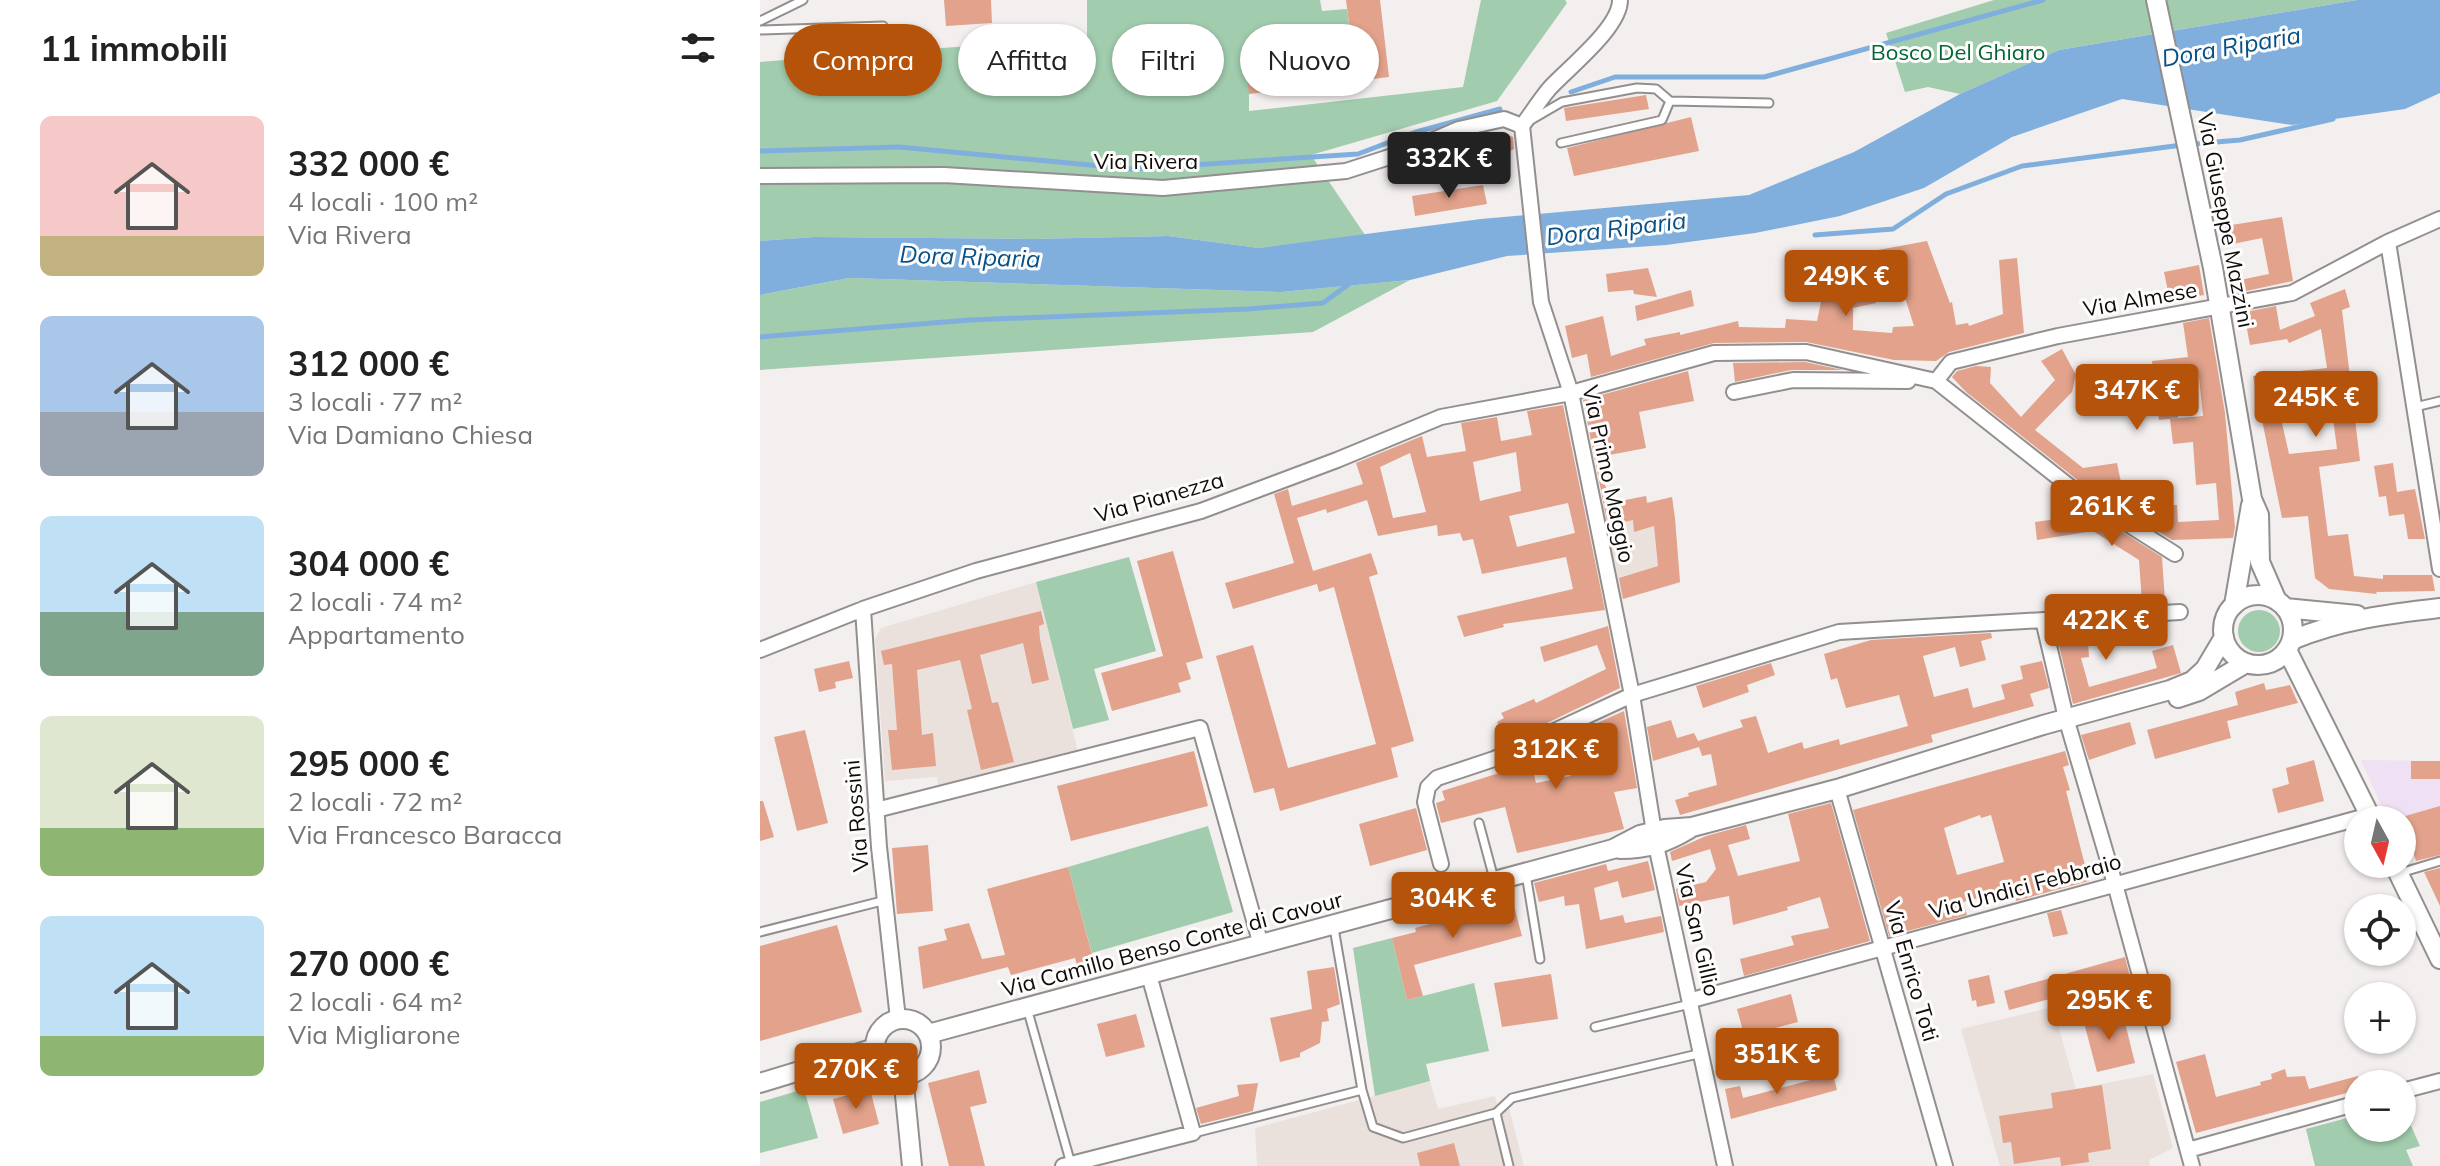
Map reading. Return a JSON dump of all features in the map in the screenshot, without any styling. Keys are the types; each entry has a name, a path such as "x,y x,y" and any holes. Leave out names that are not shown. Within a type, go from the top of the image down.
{"main road":[{"name":"Via Giuseppe Mazzini","path":"2156,0 2221,308 2252,499 2259,515 2260,562 2281,605"},
{"name":"Via Giuseppe Mazzini","path":"2234,605 2252,499"},
{"path":"2300,681 2269,663 2246,663 2236,657 2224,637 2227,614 2234,605 2255,596 2281,605 2372,616"},
{"path":"2281,605 2293,629 2289,645 2300,681 2365,806"},
{"path":"2269,663 2289,645 2322,628 2372,616 2440,608"},
{"name":"Via Camillo Benso Conte di Cavour","path":"2068,723 2192,681 2205,669 2224,637"},
{"name":"Via Camillo Benso Conte di Cavour","path":"928,1034 1655,838 1669,842 1692,827 1837,789 1980,746 2199,691 2246,663"},
{"path":"2400,878 2440,959"},
{"path":"898,1019 915,1022 928,1034 931,1043 927,1062 913,1074 903,1075 887,1070 876,1057 875,1048 883,1027 898,1019"},
{"path":"760,1083 875,1048"},
{"path":"903,1075 912,1166"}],"street":[{"path":"1522,133 1548,90 1607,29 1620,8 1620,0"},
{"name":"Via Rivera","path":"760,176 944,175 1163,188 1346,171 1405,152 1459,129 1504,119 1522,133"},
{"name":"Via Primo Maggio","path":"1522,133 1541,302 1571,393 1632,695 1655,838"},
{"name":"Via Almese","path":"1936,381 1951,362 2058,336 2292,293 2388,242 2440,219"},
{"path":"2388,242 2440,569"},
{"name":"Via Pianezza","path":"760,650 863,609 976,571 1201,511 1337,460 1418,424 1571,393 1714,353 1806,352 1936,381"},
{"path":"1734,392 1793,380 1936,381 2074,490 2175,554"},
{"name":"Via Rossini","path":"863,609 876,810 898,1019"},
{"path":"1441,864 1425,802 1428,787 1437,778 1494,759 1632,695 1839,632 2180,612"},
{"path":"2043,620 2068,723 2192,1166"},
{"path":"876,810 1200,728 1261,945"},
{"name":"Via Enrico Toti","path":"1837,789 1945,1166"},
{"name":"Via Undici Febbraio","path":"1692,1002 1882,947 2344,825"},
{"name":"Via San Gillio","path":"1655,838 1725,1166"},
{"path":"1067,1165 1193,1133 1149,975"},
{"path":"2416,1087 2440,1081"},
{"path":"2188,1150 2344,1107"}],"lane":[{"path":"760,21 803,0"},
{"path":"760,30 784,29"},
{"path":"1522,133 1562,102 1637,88 1656,89 1670,101 1769,103"},
{"path":"1561,143 1662,120 1670,101"},
{"path":"2414,407 2440,401"},
{"path":"1479,823 1495,881"},
{"path":"2416,865 2440,861"},
{"path":"1526,873 1540,959"},
{"path":"760,932 886,900"},
{"path":"1333,925 1362,1090 1373,1127 1403,1138 1496,1113 1512,1098 1702,1053"},
{"path":"1595,1027 1692,1002"},
{"path":"1027,1008 1067,1165"},
{"path":"1193,1133 1362,1090"},
{"path":"1496,1113 1509,1166"}],"shaded area":[{"path":"1646,496 1648,503 1672,497 1680,583 1618,600 1596,506"},
{"path":"1036,582 1078,752 938,786 937,777 885,781 875,639 881,628"},
{"path":"2361,760 2440,761 2440,821 2416,827 2416,806 2382,806"},
{"path":"2053,1007 2076,1089 2153,1074 2173,1148 2149,1160 2150,1166 2000,1166 1961,1029"},
{"path":"1430,1081 1438,1109 1495,1096 1497,1104 1509,1108 1524,1166 1257,1166 1255,1128"}],"green space":[{"path":"1087,0 1320,0 1322,11 1347,9 1349,24 1240,24 1240,96 1249,96 1249,111 1463,87 1481,0 1565,0 1567,3 1497,101 1311,155 1365,235 1259,248 1168,236 1032,239 814,237 760,241 760,62 784,60 784,96 942,96 942,48 958,47 958,96 1096,96 1096,24 1087,24"},
{"name":"Bosco Del Ghiaro","path":"1994,0 2357,0 2059,50 1960,94 1928,87 1905,92 1886,33"},
{"path":"849,278 1281,292 1410,280 1313,332 760,370 760,295"},
{"path":"1129,557 1156,651 1094,669 1109,720 1073,729 1036,582"},
{"path":"2259,610 2274,616 2280,631 2274,646 2259,652 2244,646 2238,631 2244,616"},
{"path":"1208,826 1233,912 1092,953 1068,867"},
{"path":"1392,938 1407,1000 1474,983 1489,1051 1426,1064 1430,1081 1375,1096 1353,948"},
{"path":"804,1089 818,1138 760,1153 760,1102"},
{"path":"2344,1119 2344,1142 2416,1142 2416,1137 2420,1146 2406,1150 2413,1166 2315,1166 2306,1129"}],"water":[{"name":"Dora Riparia","path":"2357,0 2440,0 2440,93 2405,109 2292,125 2122,99 2012,137 1924,188 1840,216 1755,233 1666,245 1507,256 1410,280 1281,292 849,278 760,295 760,241 814,237 1032,239 1168,236 1259,248 1481,219 1749,195 1854,152 1960,94 2059,50"},
{"path":"1491,139 1498,163 1496,166 1414,180 1410,168 1447,150"}],"building":[{"path":"944,0 991,0 992,23 946,26"},
{"path":"1346,0 1380,0 1389,77 1379,78 1379,24 1349,24"},
{"path":"1646,95 1649,109 1566,121 1564,108"},
{"path":"1691,117 1699,151 1574,176 1567,148"},
{"path":"1507,134 1513,137 1514,149 1500,156 1491,135"},
{"path":"1483,185 1487,204 1415,216 1412,196"},
{"path":"2282,217 2293,281 2237,293 2235,281 2269,274 2262,238 2228,245 2225,226"},
{"path":"1927,241 1952,302 1956,325 1968,323 1969,326 2003,314 1999,260 2017,258 2024,333 1949,352 1936,361 1894,360 1806,342 1714,343 1591,377 1587,354 1572,358 1565,326 1603,316 1611,356 1646,345 1644,339 1680,332 1680,335 1738,321 1739,327 1785,328 1786,319 1817,321 1823,292 1856,284 1854,261 1867,252","holes":["1900,282 1914,326 1893,327 1892,333 1853,330 1853,308 1876,303 1875,289"]},
{"path":"2199,265 2204,295 2170,301 2164,272"},
{"path":"1648,268 1657,297 1634,294 1633,290 1608,292 1606,274"},
{"path":"2345,289 2350,307 2342,310 2360,461 2319,467 2328,536 2348,534 2354,576 2383,579 2383,575 2432,575 2435,591 2377,594 2329,589 2315,578 2308,516 2282,518 2253,376 2327,368 2321,329 2289,343 2287,339 2250,345 2246,324 2243,325 2240,313 2276,306 2280,330 2315,316 2310,303","holes":["2328,380 2337,449 2289,454 2282,423 2290,422 2284,397 2303,394 2302,386"]},
{"path":"1691,290 1694,306 1637,321 1635,306"},
{"path":"2209,318 2225,413 2235,527 2233,538 2172,540 2080,482 1966,392 1952,377 1957,371 1976,366 1991,367 1990,383 2021,417 2055,380 2041,361 2062,349 2076,375 2072,392 2035,430 2083,468 2117,463 2124,497 2138,505 2177,505 2178,522 2219,520 2216,483 2196,485 2193,442 2173,444 2170,419 2203,416 2198,368 2173,371 2178,418 2159,420 2152,361 2188,357 2183,323"},
{"path":"1805,362 1843,370 1791,370 1735,382 1733,363"},
{"path":"1688,371 1694,401 1639,412 1646,448 1604,456 1606,472 1602,473 1610,503 1646,496 1647,503 1672,497 1675,518 1680,582 1623,599 1619,578 1658,566 1654,526 1634,532 1633,520 1608,526 1583,400"},
{"path":"1563,405 1605,610 1503,624 1504,627 1464,637 1457,616 1573,589 1566,557 1482,574 1473,539 1463,541 1460,533 1438,536 1437,525 1378,536 1367,500 1327,513 1326,509 1297,518 1313,571 1371,553 1378,574 1369,577 1414,741 1391,748 1398,777 1280,811 1274,788 1254,793 1216,656 1253,645 1288,768 1376,744 1334,587 1319,592 1317,584 1233,609 1225,583 1294,563 1274,494 1288,489 1292,506 1363,484 1356,463 1422,436 1427,457 1466,451 1461,423 1497,417 1501,441 1532,435 1527,411","holes":["1516,452 1521,491 1480,501 1473,462","1410,453 1426,512 1393,518 1380,467","1568,503 1575,533 1517,547 1509,516"]},
{"path":"2393,463 2397,492 2415,489 2425,539 2408,539 2404,514 2389,516 2386,496 2379,497 2374,466"},
{"path":"2084,508 2162,557 2165,601 2142,603 2139,560 2093,531 2037,540 2035,522 2079,516"},
{"path":"1173,551 1203,658 1186,663 1191,679 1178,683 1181,692 1112,711 1101,673 1163,656 1137,561"},
{"path":"1041,611 1044,624 1039,626 1040,639 1049,680 1032,684 1023,643 980,655 992,703 998,702 1014,762 981,770 967,710 972,709 960,660 917,670 922,735 933,733 936,766 892,770 888,730 897,730 892,664 884,665 881,651"},
{"path":"2132,625 2133,636 2088,641 2089,657 2081,658 2089,687 2157,668 2152,651 2173,645 2181,673 2073,704 2055,629"},
{"path":"1608,626 1620,688 1507,742 1497,722 1504,718 1501,713 1534,699 1536,703 1606,669 1597,645 1544,662 1540,647"},
{"path":"1991,633 1992,638 1981,641 1986,660 1960,667 1955,647 1923,656 1934,697 1968,688 1973,708 2005,699 2001,685 2023,679 2020,666 2042,661 2049,688 2030,694 2034,706 1931,735 1933,742 1680,815 1675,800 1717,785 1711,754 1702,756 1699,747 1653,761 1647,727 1671,720 1677,738 1694,733 1698,741 1743,727 1740,720 1756,716 1768,753 1802,742 1804,749 1839,739 1840,745 1908,726 1899,695 1846,708 1837,678 1831,680 1824,654 1871,640"},
{"path":"849,661 853,678 835,682 836,688 819,692 814,669"},
{"path":"1771,663 1775,675 1747,685 1749,692 1703,708 1696,686"},
{"path":"2264,683 2266,690 2290,685 2298,703 2227,721 2231,738 2155,759 2147,730 2238,705 2235,692"},
{"path":"1624,711 1637,788 1614,792 1624,829 1517,853 1505,807 1441,823 1436,803 1445,800 1442,791 1512,769 1511,762 1529,754 1536,783 1571,776 1557,741"},
{"path":"2130,722 2136,744 2089,760 2081,735"},
{"path":"805,730 828,823 797,831 774,737"},
{"path":"1194,751 1208,806 1071,841 1057,786"},
{"path":"2065,751 2069,765 2063,767 2070,790 2066,791 2089,881 2016,901 2013,889 1963,902 1967,915 1889,936 1853,810","holes":["1980,815 1981,818 1991,815 2004,862 1957,875 1944,828"]},
{"path":"2314,760 2324,801 2278,813 2272,789 2289,784 2286,768"},
{"path":"2411,761 2440,761 2440,779 2411,779"},
{"path":"760,801 763,801 774,837 760,841"},
{"path":"1831,803 1870,941 1744,976 1740,959 1794,945 1791,936 1829,928 1820,897 1787,907 1788,910 1733,925 1729,896 1679,906 1676,889 1706,882 1716,869 1710,849 1672,861 1670,852 1706,836 1746,825 1750,839 1728,845 1738,876 1800,861 1788,814"},
{"path":"2440,806 2440,855 2416,861 2416,813"},
{"path":"1416,808 1427,850 1370,866 1359,824"},
{"path":"928,845 933,911 897,914 892,848"},
{"path":"1648,861 1655,890 1622,898 1618,881 1594,888 1600,920 1623,915 1625,923 1661,916 1664,932 1586,949 1579,904 1565,906 1564,896 1539,902 1534,883 1606,864 1608,871"},
{"path":"1068,867 1097,972 1080,977 1075,958 1011,975 1008,967 923,989 918,947 947,940 944,929 969,923 982,959 1005,955 987,889"},
{"path":"2440,868 2440,906 2424,872"},
{"path":"1513,902 1522,936 1414,965 1423,996 1407,1000 1392,938 1416,932 1415,928"},
{"path":"2061,910 2068,934 2053,937 2047,913"},
{"path":"837,925 862,1012 760,1041 760,946"},
{"path":"2125,957 2130,977 2009,1010 2004,991"},
{"path":"1334,967 1340,1004 1327,1009 1329,1021 1322,1022 1320,1043 1300,1053 1300,1057 1280,1062 1270,1018 1312,1009 1307,971"},
{"path":"1551,974 1558,1019 1502,1027 1494,983"},
{"path":"1989,975 1995,1003 1977,1007 1976,1000 1972,1001 1968,980"},
{"path":"1791,994 1798,1022 1771,1029 1780,1059 1753,1067 1737,1009"},
{"path":"2113,1012 2115,1022 2124,1019 2135,1063 2097,1072 2083,1019"},
{"path":"1136,1014 1145,1047 1106,1057 1097,1024"},
{"path":"2205,1054 2216,1097 2261,1085 2260,1082 2272,1079 2271,1074 2285,1069 2287,1077 2305,1076 2309,1089 2344,1080 2344,1094 2196,1133 2176,1062"},
{"path":"979,1070 987,1103 970,1107 985,1166 949,1166 928,1083"},
{"path":"1833,1074 1837,1090 1731,1119 1725,1089 1740,1086 1743,1098"},
{"path":"1258,1083 1253,1111 1201,1124 1196,1108 1239,1096 1237,1085"},
{"path":"2102,1085 2111,1149 2088,1153 2089,1162 2061,1166 2060,1157 2014,1164 2011,1142 2003,1143 1999,1116 2053,1108 2051,1093"},
{"path":"870,1089 879,1124 843,1134 833,1099"},
{"path":"1454,1143 1460,1166 1420,1166 1417,1153"}],"waterway":[{"path":"1571,92 1615,77 1764,77 2043,0"},
{"path":"760,151 899,147 1132,169 1358,154 1416,132 1500,109"},
{"path":"2192,144 2240,140 2333,119"},
{"path":"1815,235 1893,229 1946,194 2022,166 2182,145"},
{"path":"760,337 970,320 1323,303 1349,284"}]}
